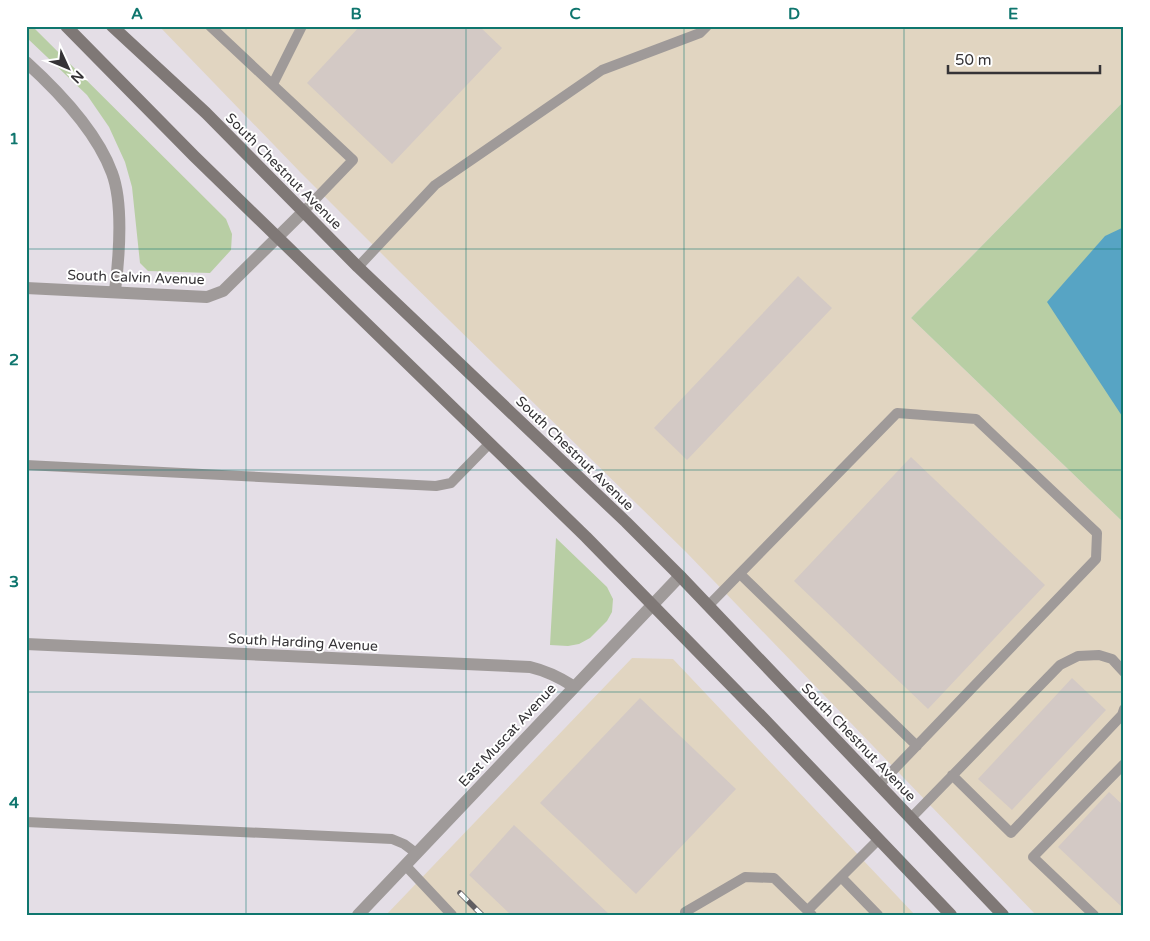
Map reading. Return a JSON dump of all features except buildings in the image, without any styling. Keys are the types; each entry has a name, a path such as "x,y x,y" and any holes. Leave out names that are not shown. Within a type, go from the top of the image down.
{"main road":[{"path":"66,26 194,156 653,604 951,915"},
{"name":"South Chestnut Avenue","path":"112,26 206,114 358,267 626,522 680,576 1003,915"}],"street":[{"path":"26,62 75,113 97,144 113,174 119,206 118,264 115,291"},
{"name":"South Calvin Avenue","path":"26,288 207,296 223,291 303,212"},
{"name":"East Muscat Avenue","path":"358,915 573,686 680,576"},
{"name":"South Harding Avenue","path":"26,644 530,667 559,676 573,686"}],"lane":[{"path":"210,26 273,84 316,128 353,160 303,212"},
{"path":"273,84 302,26"},
{"path":"358,267 435,185 602,70 700,33 707,26"},
{"path":"708,606 897,413 976,419 1097,533 1096,559 879,785"},
{"path":"26,465 436,486 451,483 490,443"},
{"path":"740,574 917,746"},
{"path":"911,818 1060,665 1078,656 1099,655 1112,660 1124,672"},
{"path":"952,775 1011,833 1122,715 1124,709"},
{"path":"1094,915 1033,858 1124,764"},
{"path":"26,822 392,839 404,844 416,853"},
{"path":"685,912 745,877 774,878 810,912 841,877 879,839"},
{"path":"405,865 452,915"},
{"path":"841,877 878,915"}],"shaded area":[{"path":"159,26 1124,26 1124,101 911,318 1124,523 1124,915 1036,915 686,552 399,271"},
{"path":"632,658 673,659 915,915 386,915"}],"green space":[{"path":"26,26 32,26 226,219 232,234 231,250 210,273 148,271 140,263 132,187 125,162 109,127 87,95 26,37"},
{"path":"1124,101 1124,523 911,318"},
{"path":"556,538 607,587 613,599 612,612 607,621 590,638 579,644 568,646 550,645"}],"water":[{"path":"1124,227 1124,419 1047,302 1105,236"}],"railway":[{"path":"460,893 482,915"}]}
